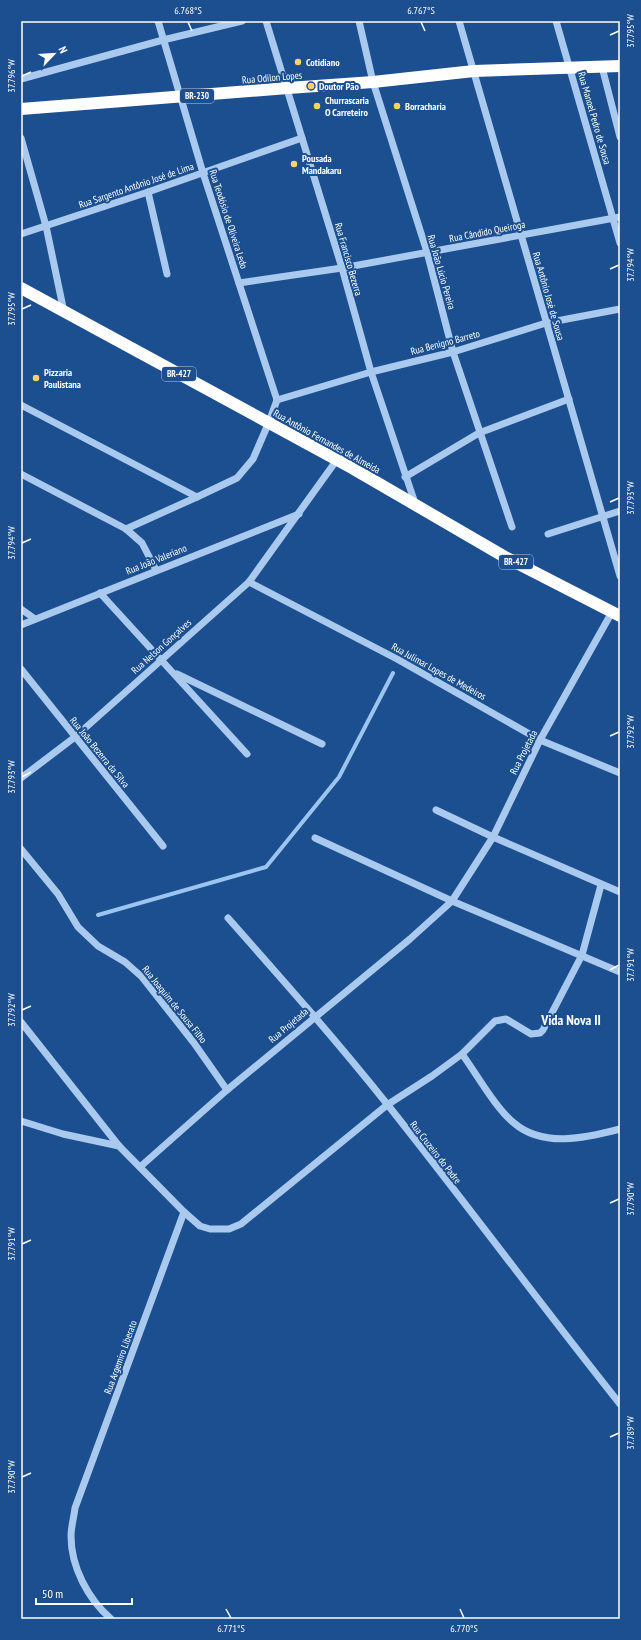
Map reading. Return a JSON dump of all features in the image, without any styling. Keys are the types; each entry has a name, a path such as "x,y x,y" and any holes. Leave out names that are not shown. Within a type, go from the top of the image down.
{"highway":[{"name":"Rua Odilon Lopes","path":"21,109 373,82 474,71 620,66"},
{"name":"Rua Antônio Fernandes de Almeida","path":"21,288 269,422 336,461 415,503 506,556 616,614"}],"street":[{"name":"Rua Teodósio de Oliveira Ledo","path":"158,21 203,172 277,400"},
{"path":"21,79 163,40 242,21"},
{"name":"Rua Francisco Bezerra","path":"266,21 288,88 342,268 371,372 405,477 415,503"},
{"name":"Rua João Lúcio Pereira","path":"359,21 373,82 427,252 453,352 479,433 512,527"},
{"name":"Rua Antônio José de Sousa","path":"459,21 620,576"},
{"name":"Rua Manoel Pedro de Sousa","path":"556,21 616,218 620,243"},
{"path":"602,67 620,137"},
{"path":"612,108 620,108"},
{"path":"21,138 46,226 64,312"},
{"name":"Rua Sargento Antônio José de Lima","path":"21,234 148,192 302,138"},
{"path":"148,192 167,274"},
{"name":"Rua Cândido Queiroga","path":"239,283 342,268 616,218"},
{"name":"Rua Benigno Barreto","path":"277,400 371,372 453,352 546,323 620,309"},
{"path":"405,477 479,433 569,399"},
{"path":"126,529 237,478 253,459 277,400"},
{"path":"21,404 198,497"},
{"name":"Rua Nelson Gonçalves","path":"21,778 75,737 249,582 336,461"},
{"path":"21,474 126,529 142,543 156,570"},
{"path":"548,534 620,511"},
{"name":"Rua João Valeriano","path":"21,625 299,514"},
{"name":"Rua Julimar Lopes de Medeiros","path":"249,582 397,658 540,740 620,773"},
{"path":"100,593 247,754"},
{"path":"21,609 35,619"},
{"name":"Rua Projetada","path":"140,1167 227,1090 314,1016 410,939 452,901 493,836 540,740 616,614"},
{"name":"Rua Joāo Bezerra da Silva","path":"21,669 163,846"},
{"path":"173,672 322,744"},
{"path":"436,810 601,885 620,892"},
{"path":"315,838 452,901 620,972"},
{"name":"Rua Joaquim de Sousa Filho","path":"21,849 58,894 78,927 98,946 125,962 142,977 194,1044 227,1090"},
{"path":"21,1022 119,1146 184,1212 200,1226 210,1229 230,1229 241,1224 387,1105 432,1076 462,1054 495,1021 506,1019 514,1022 531,1034 540,1033 543,1030 582,955 601,885"},
{"name":"Rua Cruzeiro do Padre","path":"228,918 314,1016 387,1105 554,1322 620,1404"},
{"path":"462,1054 512,1123 524,1131 556,1140 620,1129"},
{"path":"21,1121 63,1134 119,1146"},
{"name":"Rua Argemiro Liberato","path":"111,1619 93,1600 84,1586 77,1567 71,1536 75,1508 184,1212"}],"waterway":[{"path":"98,915 266,867 339,777 393,673"}],"place":[{"name":"Cotidiano","path":"298,62"},
{"name":"Doutor Pão","path":"311,86"},
{"name":"Churrascaria O Carreteiro","path":"317,106"},
{"name":"Borracharia","path":"397,106"},
{"name":"Pousada Mandakaru","path":"294,164"},
{"name":"Pizzaria Paulistana","path":"36,378"}],"district":[{"name":"Vida Nova II","path":"571,1020"}]}
